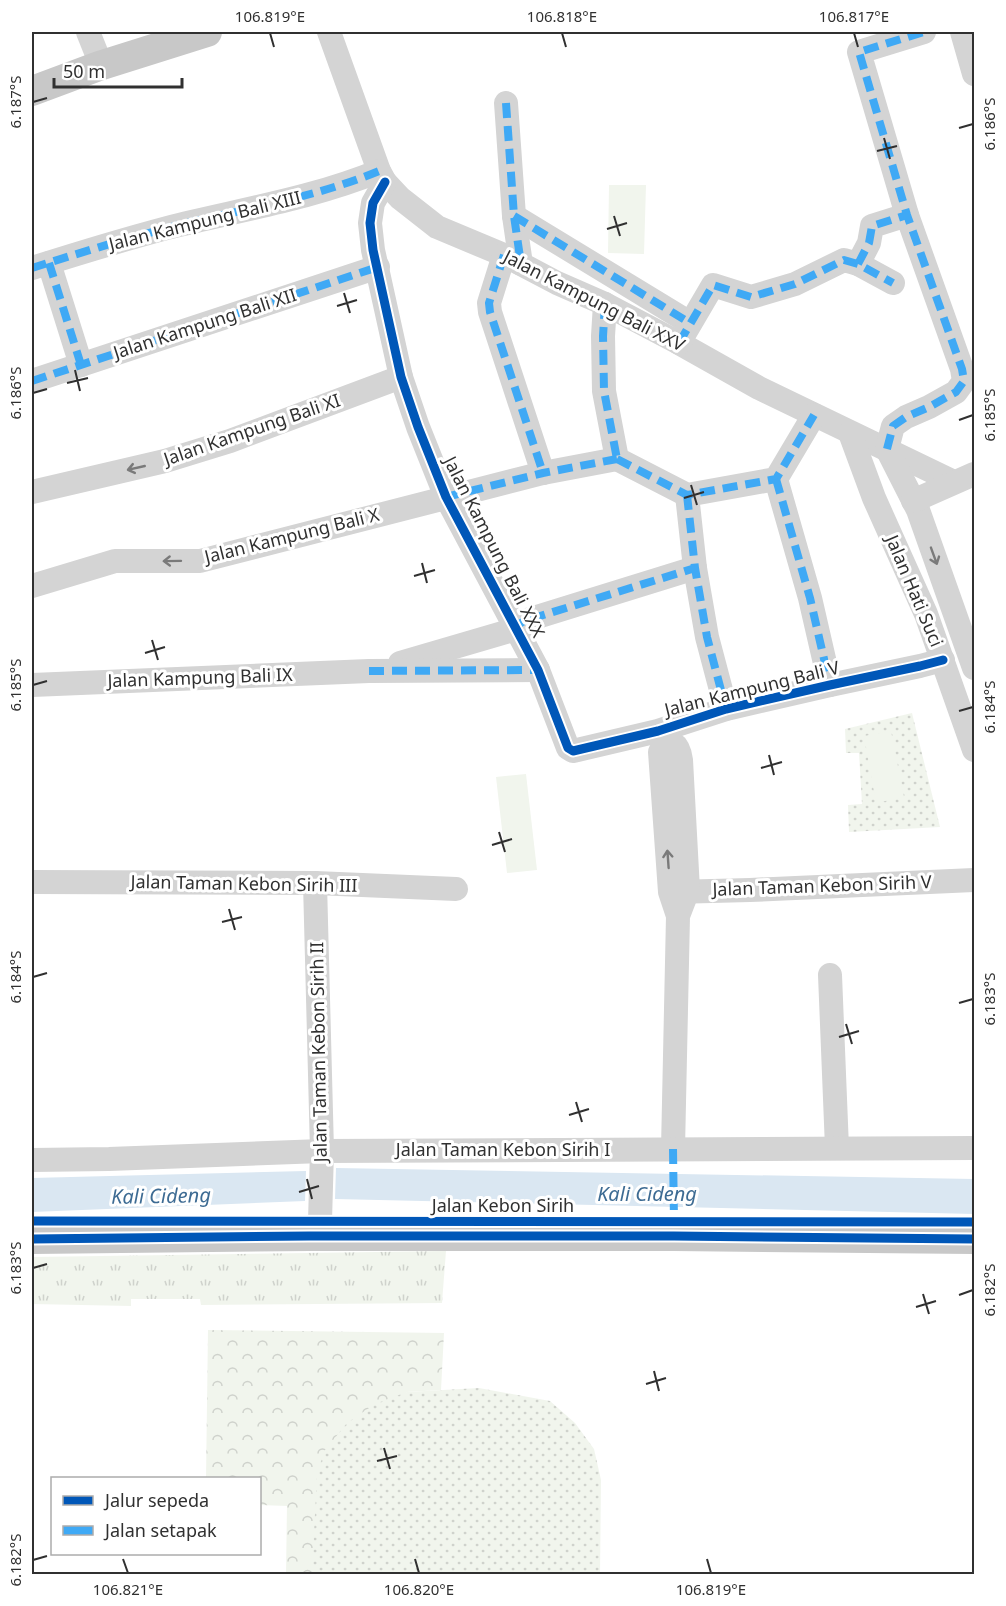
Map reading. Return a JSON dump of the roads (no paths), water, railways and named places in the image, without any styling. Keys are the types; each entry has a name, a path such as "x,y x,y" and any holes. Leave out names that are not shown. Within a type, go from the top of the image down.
{"main road":[{"path":"32,75 92,42 154,32"},
{"path":"32,91 99,66 207,32"},
{"name":"Jalan Kebon Sirih","path":"32,1221 320,1215 975,1222"},
{"name":"Jalan Kebon Sirih","path":"32,1239 674,1236 975,1239"}],"street":[{"name":"Jalan Kampung Bali XXV","path":"329,32 382,177 400,198 438,227 605,304 684,333 759,388 850,433 964,478"},
{"path":"924,32 859,52 907,214 962,369 964,381 956,392 892,426 887,449 913,501 975,668"},
{"path":"962,32 975,74"},
{"path":"506,104 514,216 513,260 489,303 543,473"},
{"name":"Jalan Kampung Bali XIII","path":"40,265 166,229 382,177"},
{"name":"Jalan Kampung Bali XXX","path":"382,177 373,203 370,223 373,250 401,377 446,497 538,670 567,748 570,749"},
{"path":"858,264 869,243 872,226 907,214"},
{"path":"514,216 684,333 713,285 751,297 795,284 844,260 858,264 893,283"},
{"path":"40,265 81,365"},
{"name":"Jalan Kampung Bali XII","path":"32,381 378,267"},
{"path":"605,304 604,391 617,459 687,495 776,479"},
{"name":"Jalan Kampung Bali XI","path":"32,492 165,461 230,441 401,377"},
{"path":"814,415 776,479 810,598 830,685"},
{"name":"Jalan Hati Suci","path":"850,433 874,498 926,614 975,750"},
{"name":"Jalan Kampung Bali X","path":"32,586 115,561 200,561 543,473 617,459"},
{"path":"913,501 964,478"},
{"path":"687,495 695,568 707,637 726,709"},
{"name":"Jalan Kampung Bali IX","path":"369,671 506,632 524,621 695,568"},
{"name":"Jalan Kampung Bali V","path":"570,749 573,751 657,730 726,709 943,660"},
{"name":"Jalan Kampung Bali IX","path":"32,685 369,671 538,670"},
{"path":"673,1149 679,891 681,760 679,748 676,744 671,743 664,746 660,752 679,891"},
{"name":"Jalan Taman Kebon Sirih V","path":"679,891 975,880"},
{"name":"Jalan Taman Kebon Sirih III","path":"32,882 315,883 456,889"},
{"name":"Jalan Taman Kebon Sirih II","path":"315,883 322,1160 320,1215"},
{"path":"830,975 837,1149"},
{"name":"Jalan Taman Kebon Sirih I","path":"32,1160 322,1160 673,1149 975,1148"}],"water":[{"name":"Kali Cideng","path":"336,1168 974,1179 974,1214 335,1199"},
{"name":"Kali Cideng","path":"306,1171 305,1201 32,1212 32,1178"}]}
